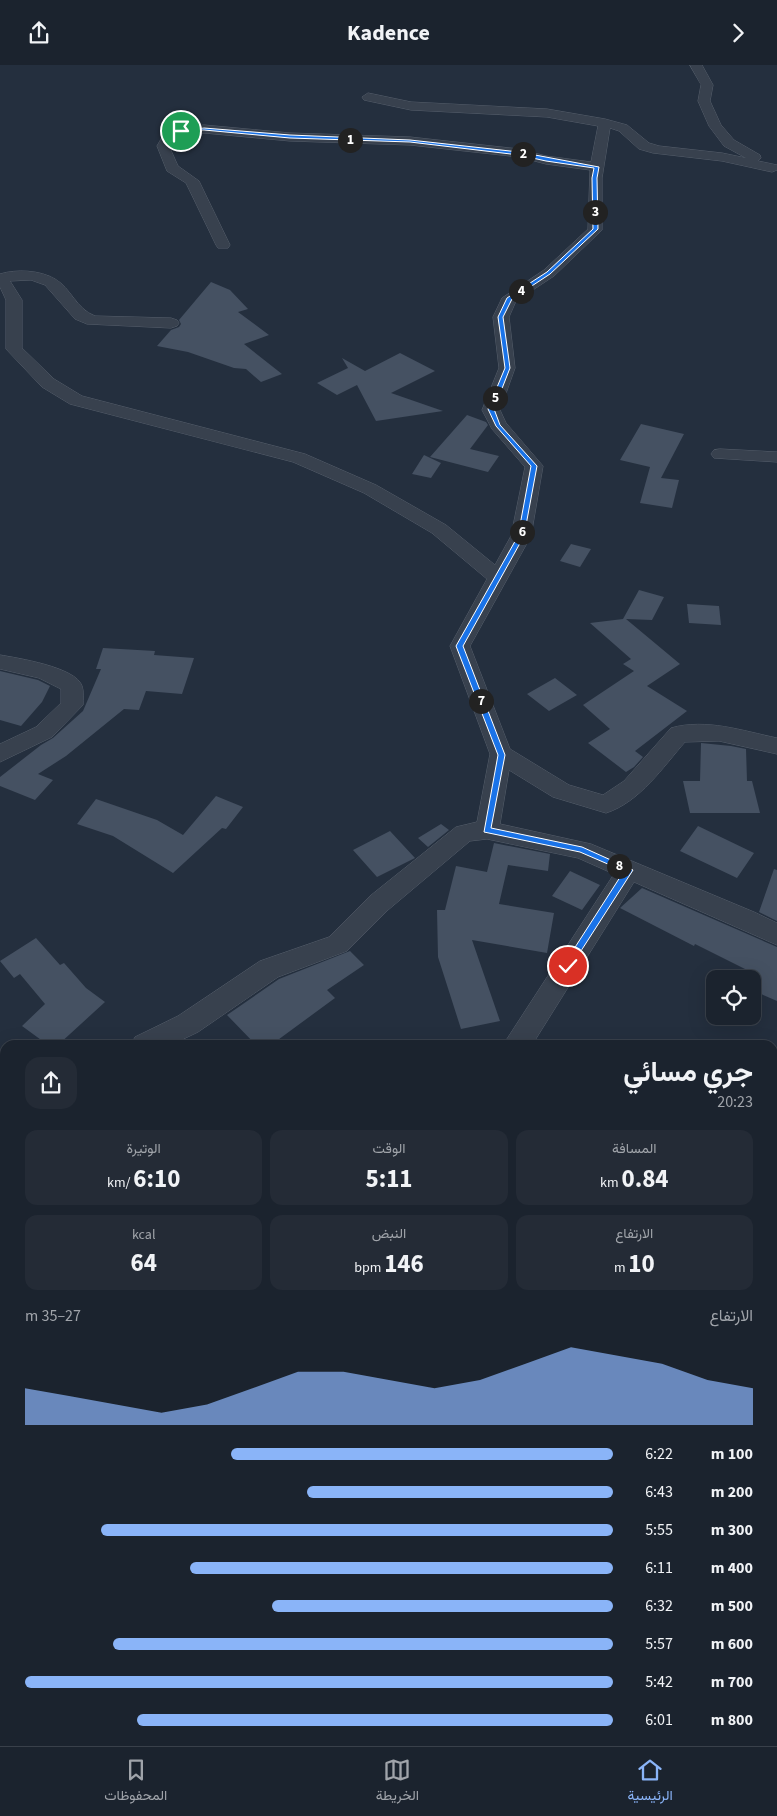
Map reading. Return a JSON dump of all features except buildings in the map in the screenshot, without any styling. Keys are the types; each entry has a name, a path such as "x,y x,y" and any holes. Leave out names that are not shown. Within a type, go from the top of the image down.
{"street":[{"path":"696,65 708,85 704,101 715,127 729,143 774,169"},
{"path":"368,97 411,106 547,113 605,123 623,127 644,146 658,150 722,157 774,169"},
{"path":"487,830 502,755 460,646 521,536 534,466 498,425 491,409 507,368 501,317 510,298 549,273 595,229 594,178 605,123"},
{"path":"223,245 192,181 172,168 163,146 169,135 181,131 204,129 299,137 410,141 519,153 546,160 597,167"},
{"path":"0,279 9,276 32,275 50,282 80,316 92,321 170,323"},
{"path":"0,283 6,284 14,300 14,349 48,383 69,396 76,400 299,458 370,489 439,529 498,578"},
{"path":"720,454 777,457"},
{"path":"0,662 28,667 59,676 72,686 72,705 44,732 0,754"},
{"path":"502,755 561,791 606,804 632,787 679,734 720,733 777,746"},
{"path":"155,1040 188,1024 269,969 338,944 379,903 464,833 487,830 582,850 777,935"},
{"path":"520,1040 629,870"}],"route":[{"path":"181,131 204,129 290,137 410,141 519,153 546,160 597,167 594,178 595,229 549,273 510,298 501,317 507,368 491,409 498,425 534,466 532,486 521,536 460,646 502,755 487,830 582,850 629,870 568,966"}]}
